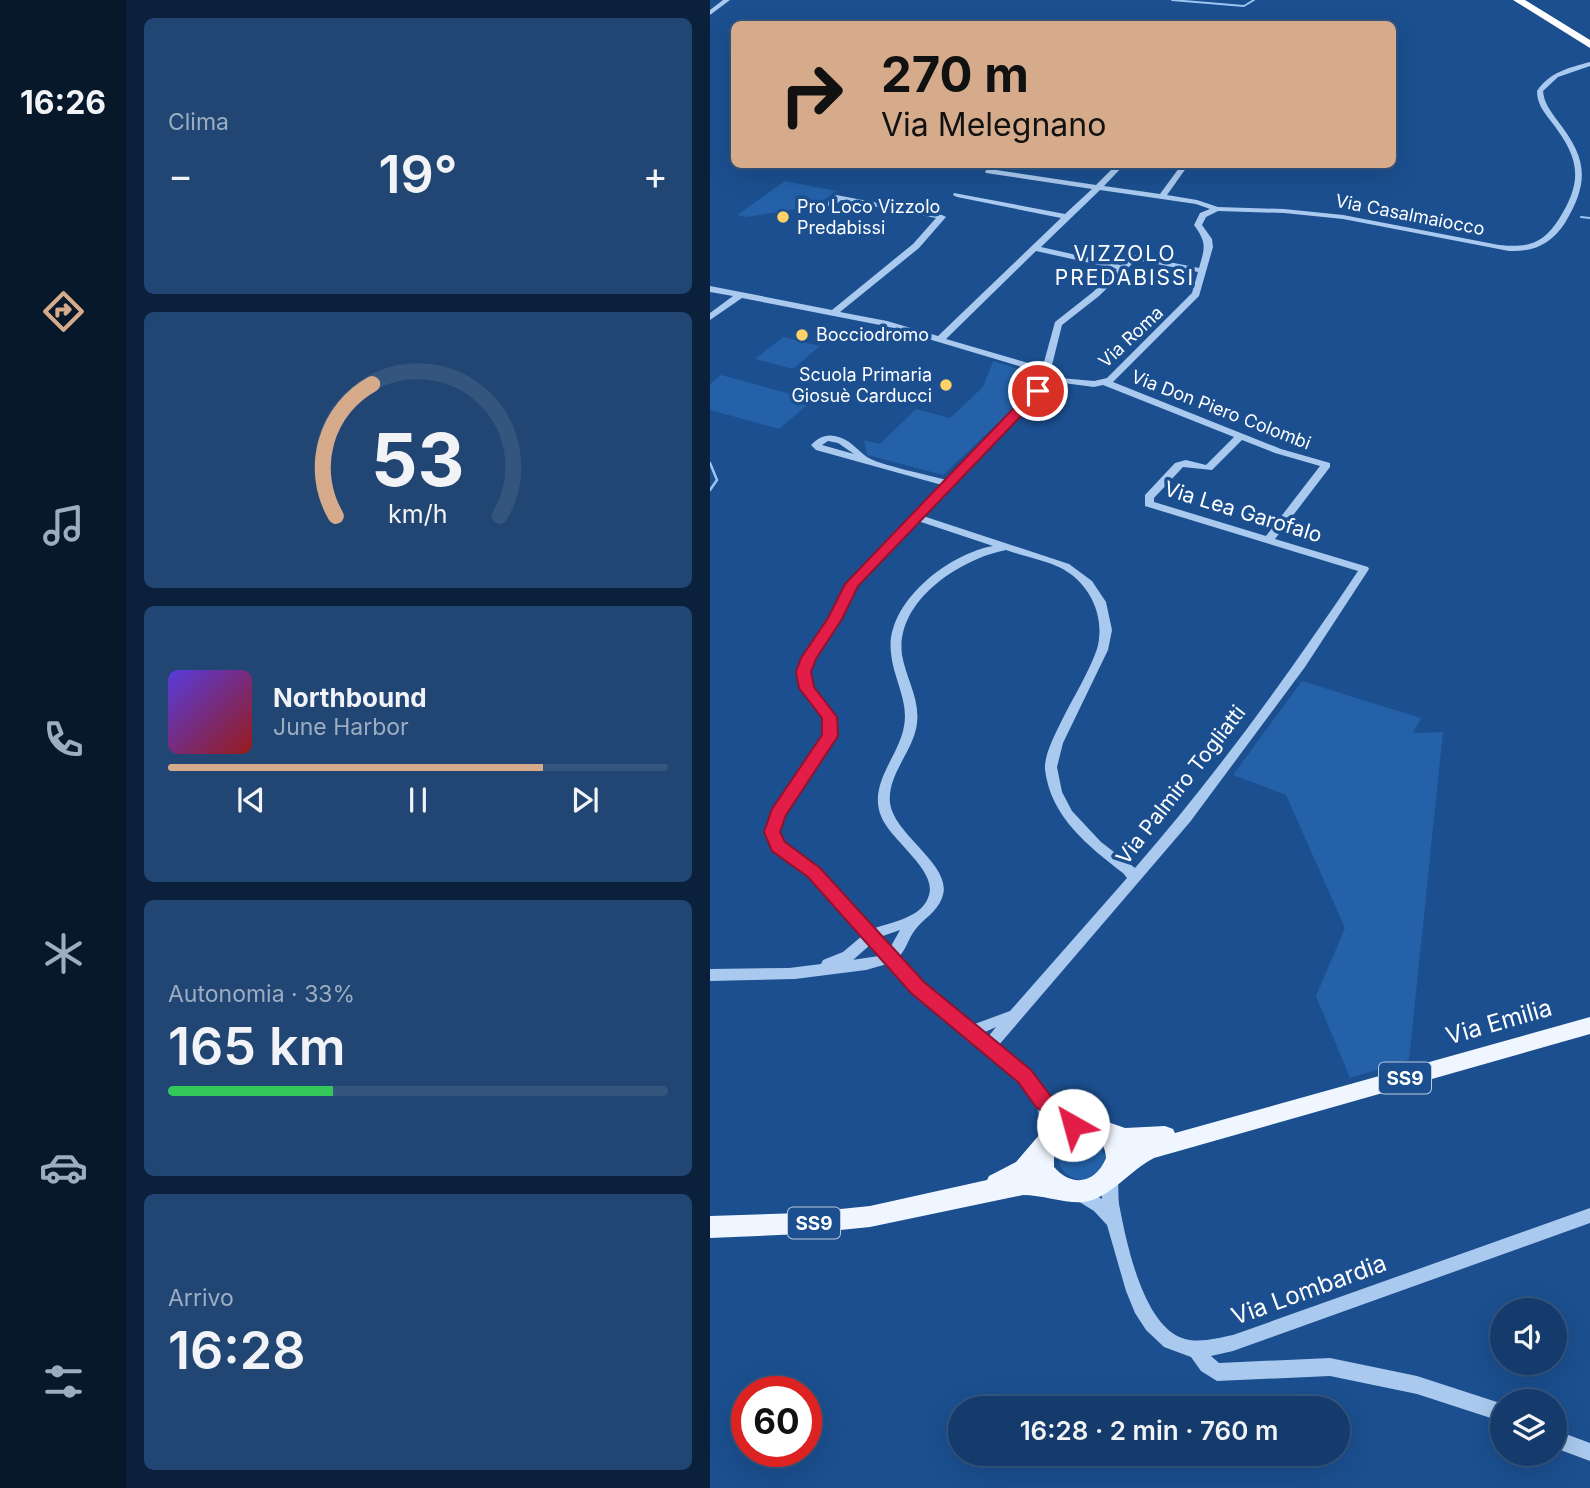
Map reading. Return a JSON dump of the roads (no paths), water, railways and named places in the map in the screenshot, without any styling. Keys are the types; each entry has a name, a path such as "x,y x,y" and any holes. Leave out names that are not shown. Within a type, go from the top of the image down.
{"highway":[{"path":"1518,0 1590,45"},
{"path":"1535,0 1590,33"}],"main road":[{"name":"Via Emilia","path":"1110,1177 1128,1160 1143,1152 1590,1025"},
{"name":"Via Emilia","path":"1095,1127 1118,1138 1138,1139 1221,1129"},
{"path":"1095,1127 1113,1140 1117,1152 1117,1164 1110,1177 1094,1189 1067,1189 1050,1180 1041,1159 1046,1143 1064,1128 1095,1127"},
{"name":"SS9","path":"973,1194 1018,1174 1034,1160 1046,1143"},
{"name":"SS9","path":"710,1227 853,1219 918,1209 973,1194 1038,1184 1067,1189"}],"street":[{"path":"710,13 727,0"},
{"name":"Via Casalmaiocco","path":"989,171 1206,204 1217,209 1284,211 1330,216 1487,246 1523,249 1536,247 1544,242 1575,200 1583,178 1582,163 1573,145 1545,109 1539,95 1542,87 1551,78 1590,64"},
{"path":"1020,176 1027,168"},
{"path":"940,339 1118,168"},
{"path":"1162,197 1184,168"},
{"path":"957,195 1066,217"},
{"path":"831,204 839,197 942,217 916,246 834,313"},
{"name":"Via Roma","path":"1105,382 1133,359 1191,302 1199,288 1209,243 1198,225 1203,215 1217,209"},
{"path":"1035,248 1124,268"},
{"path":"1095,1127 1071,1119 1043,1101 1024,1076 917,988 814,873 776,844 772,836 772,826 780,810 823,750 831,733 829,717 804,682 804,669 855,580 1038,391 1045,378 1058,324 1097,294 1134,257 1203,271"},
{"path":"710,289 887,324 1025,365 1045,378"},
{"path":"710,317 740,295"},
{"name":"Via Don Piero Colombi","path":"1045,378 1105,382 1278,452 1326,465 1268,540"},
{"name":"Via Lea Garofalo","path":"1240,437 1208,468 1186,463 1179,465 1148,500 1153,506 1364,569"},
{"path":"864,460 947,483"},
{"path":"915,517 1065,566 1088,583 1100,601 1106,621 1105,640 1053,751 1051,767 1056,792 1074,824 1128,869 1134,878"},
{"path":"967,534 977,545 976,553 971,558"},
{"path":"958,565 990,557 1005,547"},
{"path":"710,975 789,974 867,965 898,950 910,925 935,900 938,887 936,880 893,828 883,801 886,784 906,742 912,719 896,645 905,614 917,596 941,574 971,558 1005,547"},
{"path":"990,557 1038,557"},
{"name":"Via Palmiro Togliatti","path":"989,1046 1185,819 1281,692 1364,569"},
{"path":"812,970 848,956 870,936 920,917"},
{"name":"Via Palmiro Togliatti","path":"972,1032 1014,1015"},
{"path":"1043,1101 1050,1132 1046,1143"},
{"path":"1110,1177 1107,1190 1113,1222 1146,1316 1158,1332 1172,1342 1197,1350 1207,1365 1217,1372 1330,1367 1417,1385 1490,1409"},
{"path":"1067,1189 1100,1206 1113,1222"},
{"name":"Via Lombardia","path":"1197,1350 1233,1343 1590,1215"},
{"path":"1567,1443 1590,1452"}],"waterway":[{"path":"1172,0 1244,6 1254,0"},
{"path":"1581,217 1590,218"},
{"path":"710,463 717,480 710,490"}],"place":[{"name":"Pro Loco Vizzolo Predabissi","path":"783,217"},
{"name":"Bocciodromo","path":"802,335"},
{"name":"Scuola Primaria Giosuè Carducci","path":"946,385"}],"district":[{"name":"VIZZOLO PREDABISSI","path":"1125,266"}]}
